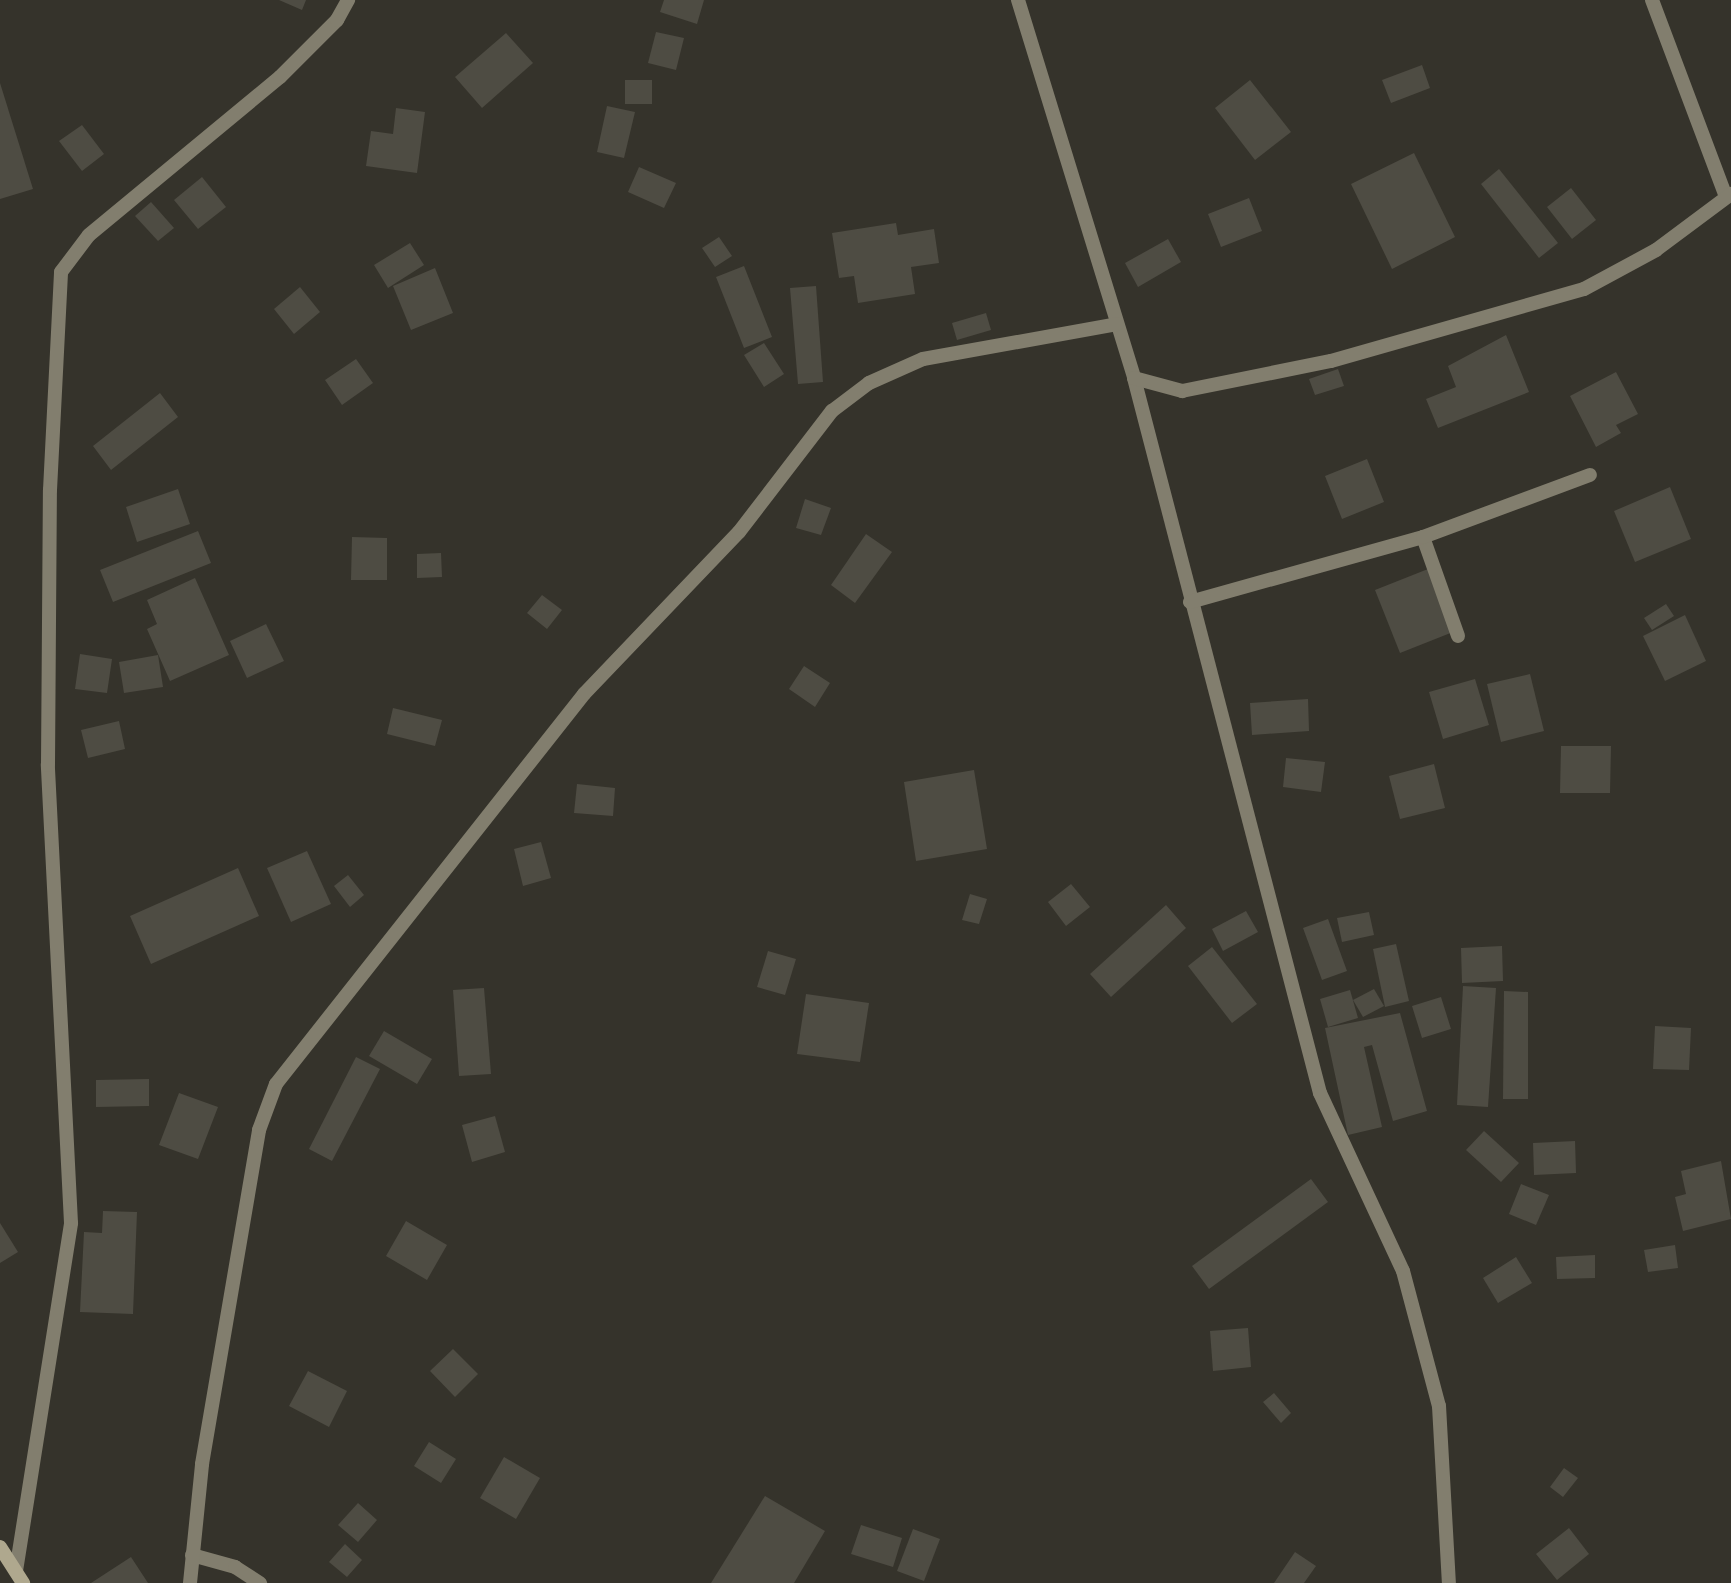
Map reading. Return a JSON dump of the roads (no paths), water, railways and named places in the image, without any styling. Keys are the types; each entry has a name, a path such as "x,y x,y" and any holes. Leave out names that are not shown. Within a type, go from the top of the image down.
{"street":[{"path":"19,1577 71,1223 48,765 50,490 61,272 89,235 280,77 337,20 348,0"},
{"path":"1018,0 1134,377 1190,602 1320,1093 1403,1271 1435,1392 1449,1583"},
{"path":"1134,377 1182,391 1331,361 1584,289 1656,250 1728,196 1652,0"},
{"path":"190,1583 192,1555 259,1130 276,1084 584,694 739,532 831,411 869,383 923,359 1117,324"},
{"path":"1190,602 1423,537 1590,475"},
{"path":"1423,537 1458,636"},
{"path":"0,1547 19,1577"},
{"path":"192,1555 236,1567 260,1583"}]}
